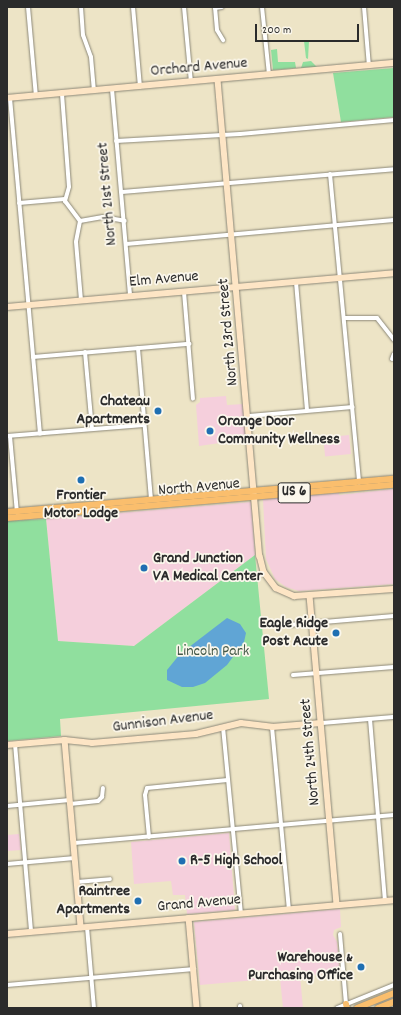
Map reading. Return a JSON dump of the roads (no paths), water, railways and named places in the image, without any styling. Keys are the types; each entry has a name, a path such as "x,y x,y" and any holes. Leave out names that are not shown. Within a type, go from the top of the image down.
{"main road":[{"name":"North Avenue","path":"7,512 32,516 57,514 109,506 359,485 394,480"},
{"path":"382,486 394,480"},
{"name":"North Avenue","path":"359,485 394,485"},
{"name":"North Avenue","path":"7,518 17,514 51,508 86,505 131,507 178,497 255,493"},
{"path":"57,514 61,510 86,505"},
{"path":"32,516 48,512 51,508"},
{"path":"357,1008 394,993"},
{"path":"378,1008 394,1002"}],"street":[{"path":"28,7 36,96"},
{"path":"81,7 83,36 90,57 94,91"},
{"path":"133,7 140,87"},
{"path":"184,7 191,82"},
{"path":"222,7 215,7 217,30 223,40"},
{"path":"262,7 269,75"},
{"path":"364,7 369,66"},
{"name":"Orchard Avenue","path":"8,98 394,63"},
{"name":"North 23rd Street","path":"218,80 238,287 261,561 268,581 286,593 310,596"},
{"name":"North 21st Street","path":"112,89 125,221 130,296"},
{"path":"62,94 69,187 65,199 70,210 80,220"},
{"path":"8,98 40,434"},
{"path":"116,141 394,120"},
{"path":"122,192 394,169"},
{"path":"330,174 345,318 359,485"},
{"path":"19,203 65,199"},
{"path":"80,220 103,217 125,221"},
{"path":"80,220 76,242 81,300"},
{"path":"126,244 394,220"},
{"name":"Elm Avenue","path":"7,307 394,273"},
{"path":"296,282 307,411"},
{"path":"184,292 194,399"},
{"path":"345,318 377,318 394,340"},
{"path":"33,357 189,344"},
{"path":"138,348 151,502"},
{"path":"85,352 92,429"},
{"path":"392,359 394,354"},
{"path":"249,416 353,407"},
{"path":"17,514 8,436 144,425"},
{"path":"310,596 394,589"},
{"name":"North 24th Street","path":"310,596 337,905"},
{"path":"289,625 394,616"},
{"path":"293,675 394,667"},
{"name":"Gunnison Avenue","path":"7,745 65,740 99,742 196,734 241,723 272,727 394,717"},
{"path":"370,719 386,900"},
{"path":"223,727 241,913"},
{"path":"272,727 289,909"},
{"path":"65,740 77,882 94,1008"},
{"path":"15,744 31,932"},
{"path":"149,837 146,790 150,787 228,780"},
{"path":"7,806 98,801 102,797 103,788"},
{"path":"74,843 394,815"},
{"path":"7,864 75,858"},
{"path":"77,882 110,879"},
{"name":"Grand Avenue","path":"7,934 394,900"},
{"path":"189,918 197,1008"},
{"path":"340,934 347,1006"},
{"path":"7,985 194,969"},
{"path":"337,1008 347,1006 394,985"}],"water":[{"path":"227,618 240,624 246,633 244,642 227,665 205,683 193,687 182,687 167,680 167,670 180,654"}],"place":[{"name":"Chateau Apartments","path":"158,411"},
{"name":"Orange Door Community Wellness","path":"210,431"},
{"name":"Frontier Motor Lodge","path":"81,480"},
{"name":"Grand Junction VA Medical Center","path":"144,568"},
{"name":"Eagle Ridge Post Acute","path":"336,633"},
{"name":"R-5 High School","path":"182,861"},
{"name":"Raintree Apartments","path":"138,901"},
{"name":"Warehouse & Purchasing Office","path":"361,967"}],"park label":[{"name":"Lincoln Park","path":"213,652"}]}
